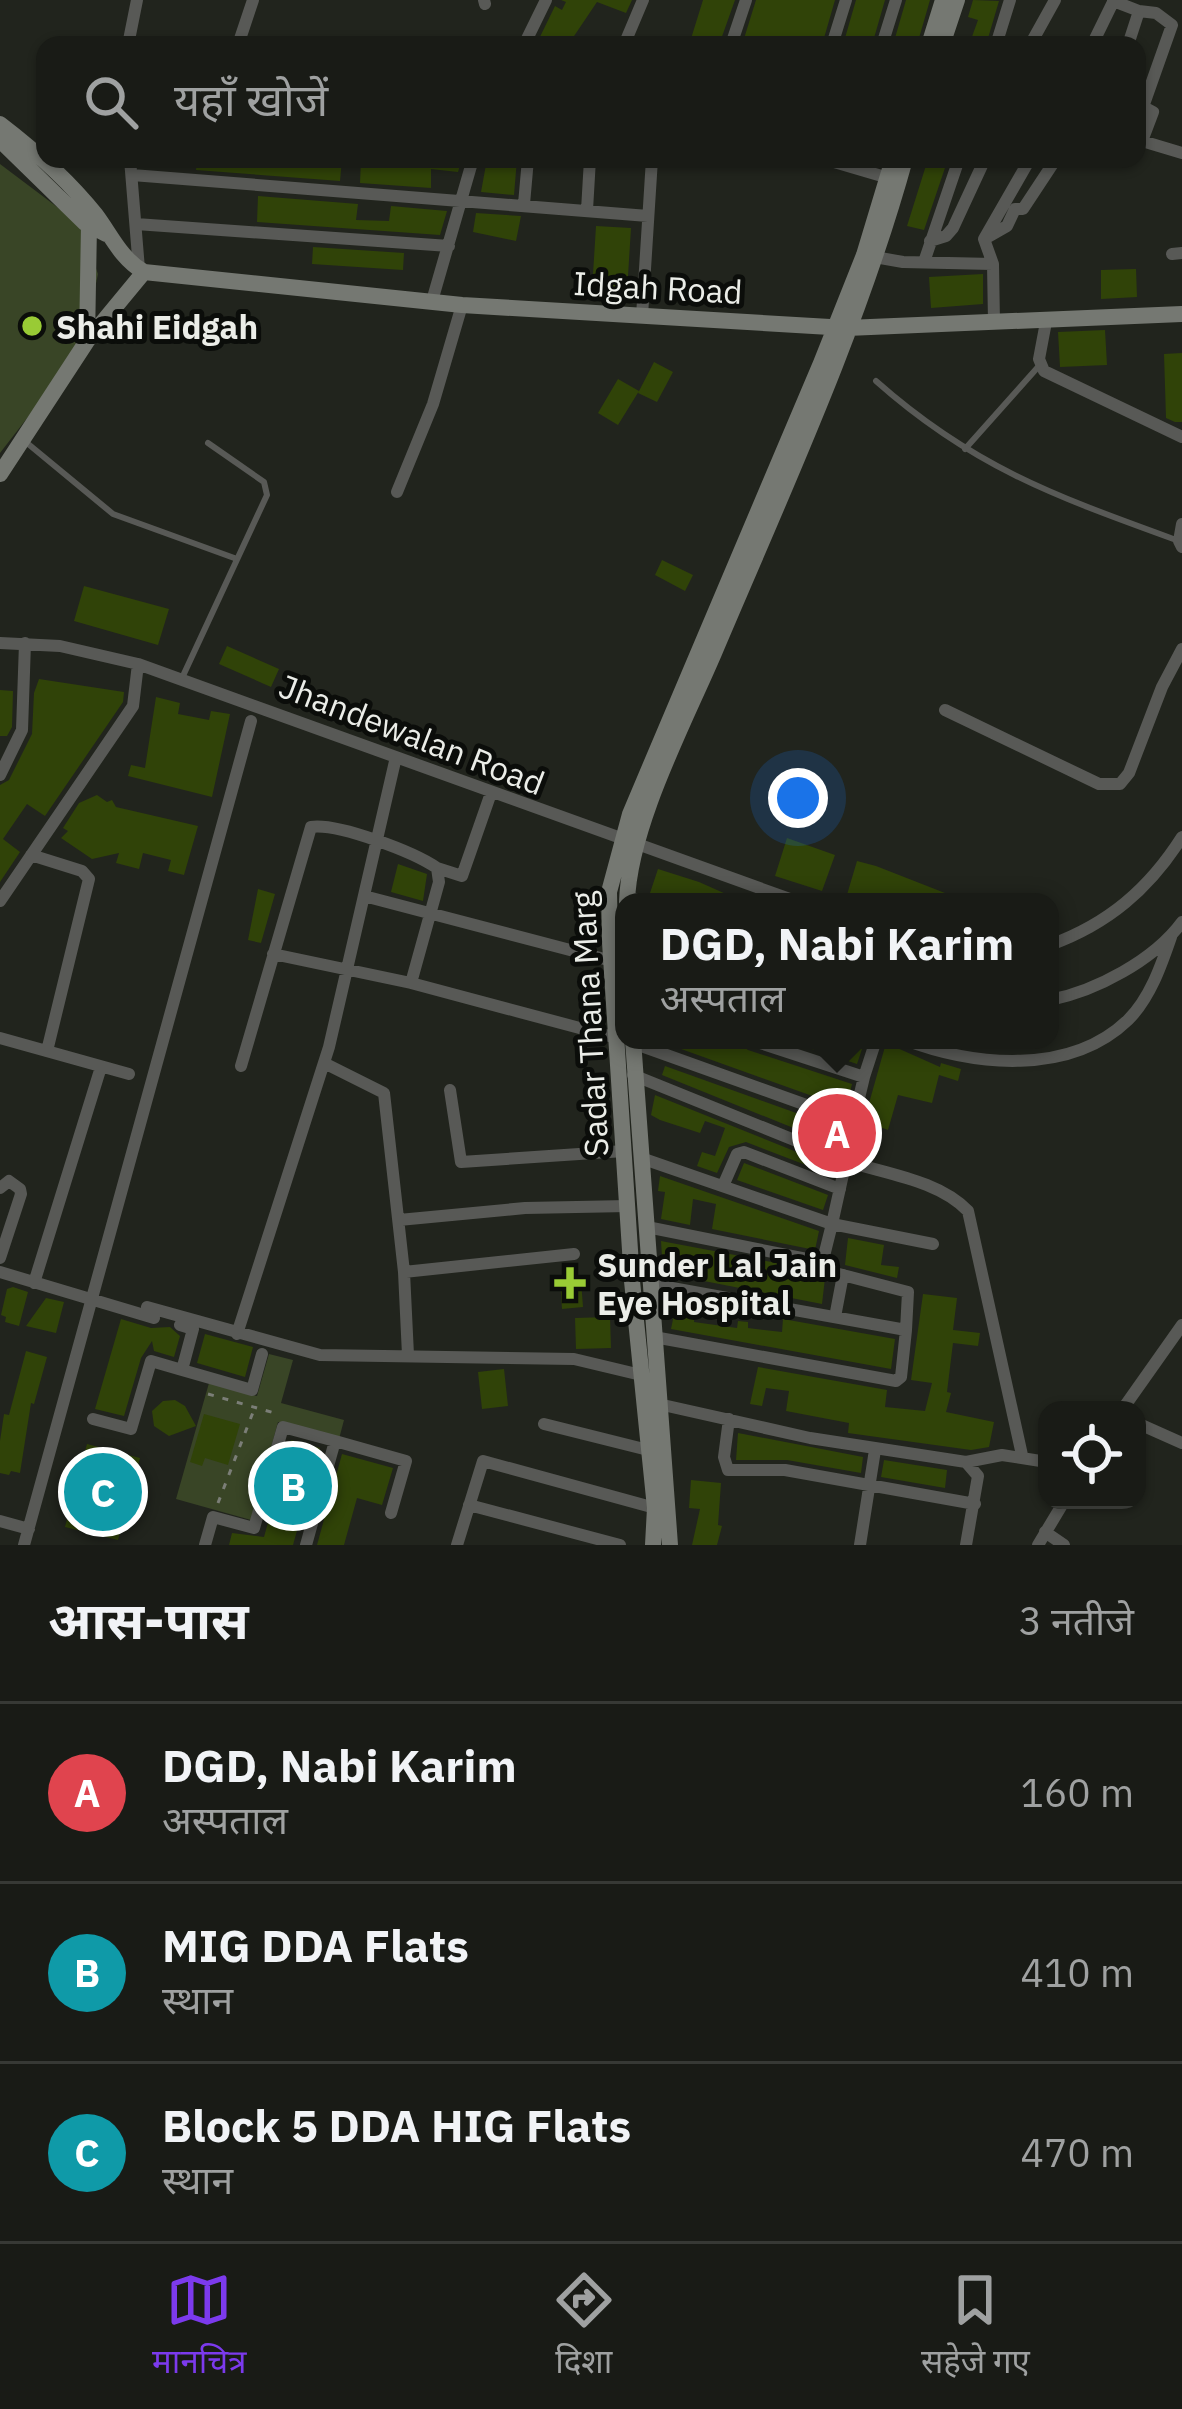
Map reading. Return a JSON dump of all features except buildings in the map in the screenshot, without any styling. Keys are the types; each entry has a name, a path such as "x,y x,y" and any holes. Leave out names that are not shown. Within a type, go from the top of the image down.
{"street":[{"path":"130,36 137,0"},
{"path":"241,36 253,0"},
{"path":"528,36 546,0"},
{"path":"627,36 643,0"},
{"path":"734,36 746,0"},
{"path":"835,36 846,0"},
{"path":"885,36 896,0"},
{"path":"999,36 1010,0"},
{"path":"1035,36 1055,0"},
{"path":"1096,36 1113,0 1156,14 1172,25 1146,90"},
{"path":"933,36 947,2"},
{"path":"943,36 947,2"},
{"path":"1131,36 1139,11"},
{"path":"0,124 36,158"},
{"path":"0,140 89,225 107,234"},
{"path":"1146,142 1182,153"},
{"path":"47,168 92,211 139,269"},
{"path":"0,474 139,269 131,168"},
{"path":"432,301 470,168"},
{"path":"524,204 527,168"},
{"path":"587,210 589,168"},
{"path":"642,316 651,168"},
{"path":"862,168 893,180"},
{"path":"893,168 893,180"},
{"path":"893,180 900,168"},
{"path":"924,262 956,168"},
{"path":"930,241 953,228 981,168"},
{"path":"994,322 993,265 985,239 1025,168"},
{"path":"985,239 1007,226 1015,208 1023,209 1050,168"},
{"path":"131,175 648,216"},
{"name":"Sadar Thana Marg","path":"615,977 609,892 833,372 840,327 870,256 893,180"},
{"path":"136,224 448,246"},
{"path":"87,340 89,225"},
{"path":"870,256 993,265"},
{"name":"Idgah Road","path":"139,269 462,305 840,327 1182,314"},
{"path":"398,492 438,389 462,305"},
{"path":"1046,322 1039,366 1182,437"},
{"path":"1180,544 1182,524"},
{"name":"Jhandewalan Road","path":"0,643 25,643 138,664 772,893"},
{"path":"0,775 15,745 25,704 25,643"},
{"path":"946,710 1100,784 1120,784 1182,650"},
{"path":"0,901 133,706 138,664"},
{"path":"25,1545 251,721"},
{"path":"0,741 15,745"},
{"path":"236,1334 324,1064 396,757"},
{"path":"241,1066 311,827 326,826 377,842 462,876 491,793"},
{"path":"1059,942 1087,932 1137,895 1182,837"},
{"name":"Sadar Thana Marg","path":"628,843 632,893"},
{"path":"32,855 82,872 89,879 47,1052"},
{"path":"411,983 439,882 437,868"},
{"path":"364,896 612,961"},
{"path":"934,1049 970,1060 1015,1061 1071,1052 1101,1039 1127,1021 1153,983 1182,922"},
{"path":"1059,997 1116,975 1171,937"},
{"path":"273,954 411,983 615,1037"},
{"path":"0,1038 129,1075"},
{"name":"Sadar Thana Marg","path":"627,1049 632,1155 646,1227 655,1336 648,1450 655,1508 653,1545"},
{"name":"Sadar Thana Marg","path":"629,1049 633,1074 628,1206 641,1375 669,1489 670,1545"},
{"path":"651,1049 853,1124"},
{"path":"779,1049 864,1077"},
{"path":"823,1260 873,1049"},
{"path":"324,1064 384,1093 408,1355"},
{"path":"34,1283 101,1066"},
{"path":"633,1074 846,1161 935,1189 968,1210 1022,1456"},
{"path":"450,1090 461,1162 632,1155 832,1224 933,1244"},
{"path":"723,1186 737,1154 744,1152 840,1189"},
{"path":"0,1188 9,1181 20,1194 0,1258"},
{"path":"399,1220 525,1208 628,1206"},
{"path":"646,1227 823,1260 843,1276 908,1292 901,1377 896,1381 655,1336"},
{"path":"404,1272 574,1253"},
{"path":"0,1273 193,1329 182,1370"},
{"path":"835,1317 843,1276"},
{"path":"650,1284 906,1330"},
{"path":"147,1307 320,1355 574,1358 641,1375"},
{"path":"1128,1401 1182,1325"},
{"path":"93,1418 131,1430 151,1361 252,1390 262,1354"},
{"path":"650,1402 875,1450 966,1462 986,1457 1038,1460"},
{"path":"729,1419 724,1457 728,1470 785,1470 869,1486 976,1497"},
{"path":"544,1424 648,1450"},
{"path":"205,1545 214,1513 254,1528 283,1427 406,1461 391,1513"},
{"path":"1146,1427 1182,1443"},
{"path":"306,1545 335,1441"},
{"path":"860,1545 875,1450"},
{"path":"457,1545 483,1461 655,1508"},
{"path":"966,1462 978,1476 966,1545"},
{"path":"469,1505 620,1545"},
{"path":"1060,1509 1042,1539 1064,1545"},
{"path":"0,1521 29,1529"}],"lane":[{"path":"964,449 1039,366"},
{"path":"876,381 964,449 1049,493 1180,544"},
{"path":"25,440 113,514 237,559"},
{"path":"182,679 268,487 208,443"}],"path":[{"path":"210,1383 208,1395 276,1413"},
{"path":"214,1513 255,1407"}],"green space":[{"name":"Shahi Eidgah","path":"0,164 81,225 98,274 83,346 0,453"},
{"path":"269,1354 293,1360 281,1403 344,1420 339,1439 278,1422 251,1520 176,1499 209,1383 257,1396"}],"place":[{"name":"Shahi Eidgah","path":"32,326"},
{"name":"DGD, Nabi Karim","path":"837,1133"},
{"name":"Sunder Lal Jain Eye Hospital","path":"570,1283"},
{"name":"MIG DDA Flats","path":"293,1486"},
{"name":"Block 5 DDA HIG Flats","path":"103,1492"}]}
